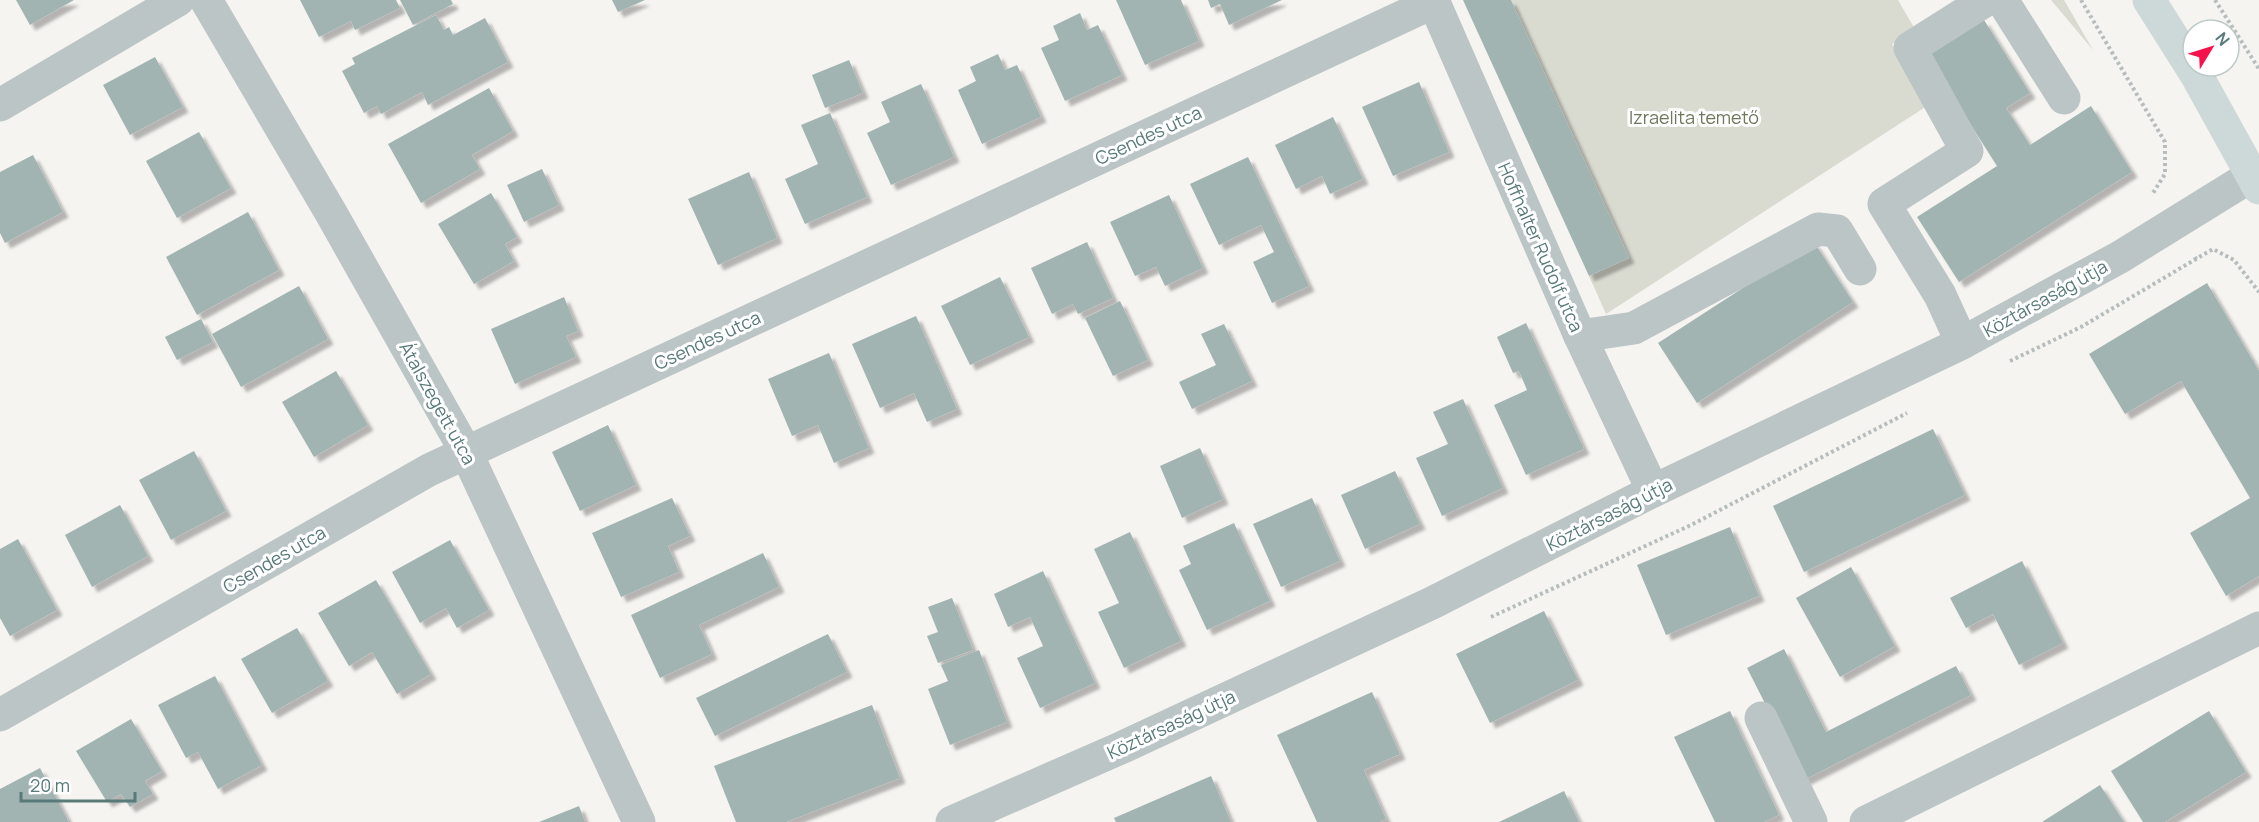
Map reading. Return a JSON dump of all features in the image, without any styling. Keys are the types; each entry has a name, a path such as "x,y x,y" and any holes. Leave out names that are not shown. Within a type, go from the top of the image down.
{"main road":[{"path":"2149,0 2197,76 2256,178"}],"street":[{"path":"0,105 178,0"},
{"name":"Átalszegett utca","path":"206,0 331,213 466,452 639,822"},
{"path":"1962,343 1940,295 1884,204 1967,151 1910,48 1986,0"},
{"path":"2002,0 2064,98"},
{"name":"Csendes utca","path":"0,715 418,476 466,452 1433,1"},
{"name":"Hoffhalter Rudolf utca","path":"1433,1 1580,336 1653,491"},
{"name":"Köztársaság útja","path":"952,822 1006,812 1133,742 1432,603 1653,491 1962,343 2256,178"},
{"path":"1580,336 1634,328 1818,229 1837,231 1860,269"},
{"path":"1866,822 2259,628"},
{"path":"1761,718 1811,822"}],"path":[{"path":"2081,0 2164,141 2165,174 2153,194 2196,259 2214,249 2234,260 2259,292"},
{"path":"2215,0 2259,69"}],"green space":[{"name":"Izraelita temető","path":"1511,0 1898,0 1916,31 1892,44 1927,106 1606,314 1589,276 1629,258"},
{"path":"2051,0 2064,0 2093,50"}],"building":[{"path":"16,0 74,0 30,25"},
{"path":"300,0 396,0 400,8 355,30 351,21 319,37"},
{"path":"400,0 451,0 453,4 413,25"},
{"path":"612,0 645,0 618,12"},
{"path":"1116,0 1181,0 1199,41 1145,65"},
{"path":"1208,0 1282,0 1229,25 1220,4 1211,8"},
{"path":"1463,0 1511,0 1629,258 1589,276"},
{"path":"1080,13 1087,30 1098,25 1122,75 1065,101 1041,48 1059,40 1053,26"},
{"path":"436,15 444,30 449,27 453,35 485,18 508,62 428,105 422,92 381,114 377,106 364,113 342,71 355,64 352,58"},
{"path":"1984,20 2030,93 2006,108 2030,145 2091,106 2132,172 1959,282 1917,217 1997,166 1927,56"},
{"path":"998,54 1005,70 1017,65 1041,117 982,144 958,90 976,81 970,67"},
{"path":"155,57 183,107 130,135 103,85"},
{"path":"849,60 863,93 825,108 812,75"},
{"path":"1419,82 1449,152 1393,176 1362,107"},
{"path":"921,84 954,157 891,185 867,133 890,122 881,102"},
{"path":"489,88 513,131 472,155 480,169 421,203 388,144"},
{"path":"830,113 867,197 805,224 785,179 818,164 801,125"},
{"path":"1333,117 1363,179 1330,194 1322,176 1296,189 1275,145"},
{"path":"199,132 231,188 177,218 146,161"},
{"path":"33,155 63,212 5,243 0,233 0,172"},
{"path":"1248,157 1309,286 1272,303 1253,262 1274,252 1261,225 1219,245 1190,184"},
{"path":"542,169 559,205 524,222 507,185"},
{"path":"749,172 777,238 718,265 688,199"},
{"path":"491,193 517,237 505,244 514,261 474,284 438,224"},
{"path":"1169,195 1203,268 1165,286 1156,267 1135,276 1110,222"},
{"path":"248,212 279,270 197,315 166,257"},
{"path":"1087,242 1113,298 1078,314 1073,304 1052,314 1031,268"},
{"path":"1814,242 1853,302 1697,403 1658,343"},
{"path":"1000,277 1029,337 970,365 941,306"},
{"path":"2207,283 2259,371 2259,576 2226,596 2190,533 2250,498 2181,381 2125,414 2089,354"},
{"path":"299,286 328,339 241,387 212,334"},
{"path":"564,297 578,331 566,336 576,357 515,384 491,329"},
{"path":"1120,301 1148,360 1113,376 1085,318"},
{"path":"916,316 957,409 927,422 914,393 880,408 852,344"},
{"path":"201,319 213,342 177,360 165,337"},
{"path":"1526,323 1584,449 1526,475 1494,405 1527,390 1519,371 1513,373 1497,337"},
{"path":"1224,324 1252,381 1192,409 1179,382 1216,365 1201,334"},
{"path":"829,353 869,448 834,463 818,425 792,436 768,379"},
{"path":"336,371 368,425 314,457 282,402"},
{"path":"1463,399 1503,488 1442,516 1416,458 1448,444 1433,412"},
{"path":"608,425 636,485 580,511 552,452"},
{"path":"1933,429 1965,495 1804,572 1773,506"},
{"path":"1200,448 1223,499 1182,518 1160,466"},
{"path":"194,451 226,511 171,540 139,480"},
{"path":"1395,471 1420,524 1365,549 1341,495"},
{"path":"672,498 690,536 668,546 679,572 621,597 592,533"},
{"path":"1312,498 1340,561 1281,587 1253,524"},
{"path":"120,505 148,556 92,587 65,535"},
{"path":"1234,523 1270,601 1207,630 1179,570 1191,564 1183,546"},
{"path":"1730,527 1759,596 1666,635 1637,565"},
{"path":"1130,532 1181,641 1124,668 1098,612 1119,603 1094,549"},
{"path":"18,539 57,610 10,636 0,618 0,549"},
{"path":"450,540 489,610 457,628 446,608 420,623 392,572"},
{"path":"763,553 779,587 699,625 712,654 660,678 631,615"},
{"path":"2022,561 2063,643 2019,665 1993,614 1966,628 1950,598"},
{"path":"1851,567 1895,646 1840,677 1796,598"},
{"path":"1043,571 1095,683 1040,708 1017,658 1043,646 1030,617 1008,627 994,594"},
{"path":"376,580 431,674 397,694 372,652 349,666 318,613"},
{"path":"952,598 973,650 938,663 927,636 938,632 928,607"},
{"path":"1544,611 1578,680 1490,723 1456,654"},
{"path":"297,628 328,681 272,713 241,659"},
{"path":"828,634 847,672 715,736 696,698"},
{"path":"1784,649 1826,732 1956,666 1971,695 1804,780 1747,668"},
{"path":"979,650 1007,722 950,745 928,689 948,681 941,665"},
{"path":"215,676 262,765 218,789 198,752 186,758 158,705"},
{"path":"1372,692 1400,754 1364,770 1386,819 1380,822 1317,822 1277,735"},
{"path":"872,705 900,778 786,822 736,822 714,766"},
{"path":"1730,711 1779,815 1764,822 1715,822 1674,737"},
{"path":"2209,711 2246,772 2165,822 2143,822 2111,771"},
{"path":"131,719 162,771 145,781 153,794 130,807 121,794 107,802 76,751"},
{"path":"40,768 69,822 0,822 0,789"},
{"path":"1211,776 1231,822 1116,822 1114,818"},
{"path":"2100,785 2124,822 2042,822"},
{"path":"1564,791 1579,822 1499,822"},
{"path":"579,806 585,822 539,822"}]}
